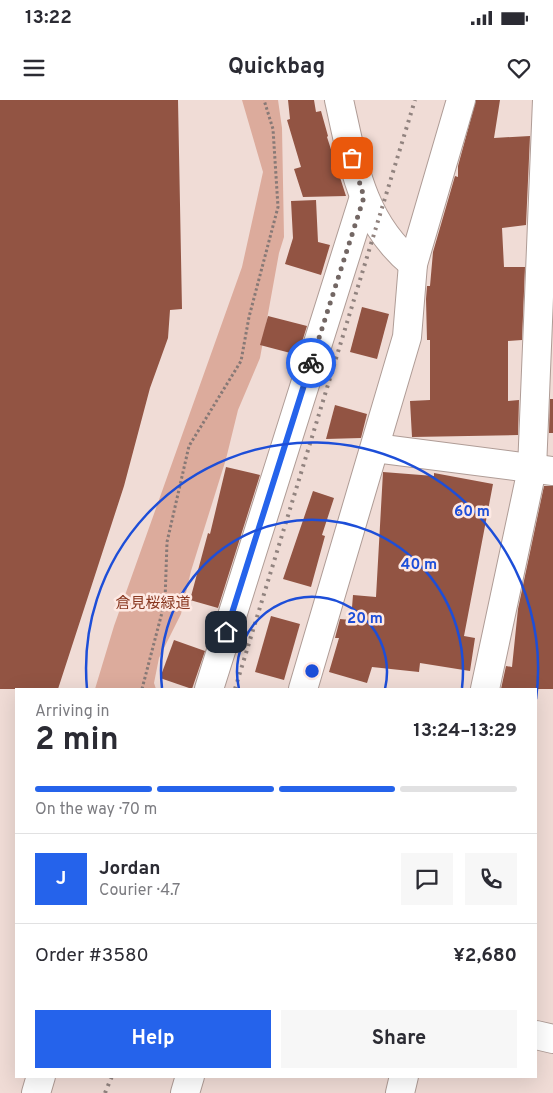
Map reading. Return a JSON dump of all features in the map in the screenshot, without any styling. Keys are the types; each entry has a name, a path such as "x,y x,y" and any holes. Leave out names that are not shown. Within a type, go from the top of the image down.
{"street":[{"path":"338,100 356,177 364,197 377,224 394,249 413,264"},
{"path":"303,688 406,337 413,264 461,100"},
{"path":"485,688 542,470 547,100"},
{"path":"208,688 364,197"},
{"path":"375,448 542,470"},
{"path":"537,1034 553,1039"},
{"path":"36,1093 40,1078"},
{"path":"184,1093 189,1078"},
{"path":"400,1093 404,1078"}],"path":[{"path":"142,688 165,601 167,542 189,446 241,361 249,317 278,207 273,129 264,100"}],"green space":[{"name":"倉見桜緑道","path":"242,100 278,100 282,128 284,237 279,253 260,358 238,410 226,459 191,571 181,614 159,658 154,683 156,688 95,688 114,626 242,267 263,172"}],"building":[{"path":"0,100 178,100 182,309 170,310 168,338 150,388 124,486 58,688 0,689"},
{"path":"288,100 314,100 316,112 321,111 327,137 346,196 303,197 294,169 301,167 287,120 290,119"},
{"path":"476,100 500,100 494,138 530,136 526,225 502,228 504,267 525,267 522,340 508,341 508,401 519,400 518,435 412,437 410,401 430,400 430,340 427,340 426,299 427,286 430,286 433,252 455,176 458,177 458,166"},
{"path":"316,200 318,242 330,245 321,275 285,264 293,238 291,201"},
{"path":"362,307 389,314 377,359 350,352"},
{"path":"268,316 307,326 298,355 260,345"},
{"path":"550,399 553,399 553,433 549,433"},
{"path":"335,405 367,414 361,438 326,439"},
{"path":"226,467 260,475 218,608 190,600 208,533 210,534"},
{"path":"383,472 434,476 434,473 493,484 464,636 475,638 470,671 420,663 419,672 372,667 367,683 329,672 339,638 335,638 340,619 351,620 353,595 376,597"},
{"path":"544,486 553,486 553,689 501,688 506,666 512,667 518,609"},
{"path":"313,491 334,498 322,535 325,536 311,587 283,579"},
{"path":"271,616 300,624 284,680 255,672"},
{"path":"174,640 205,651 192,688 160,678"}],"railway":[{"path":"235,688 415,100"},
{"path":"105,1093 111,1078"}],"way so far":[{"path":"311,363 364,197 356,177 352,158"}],"route":[{"path":"226,632 311,363"}]}
